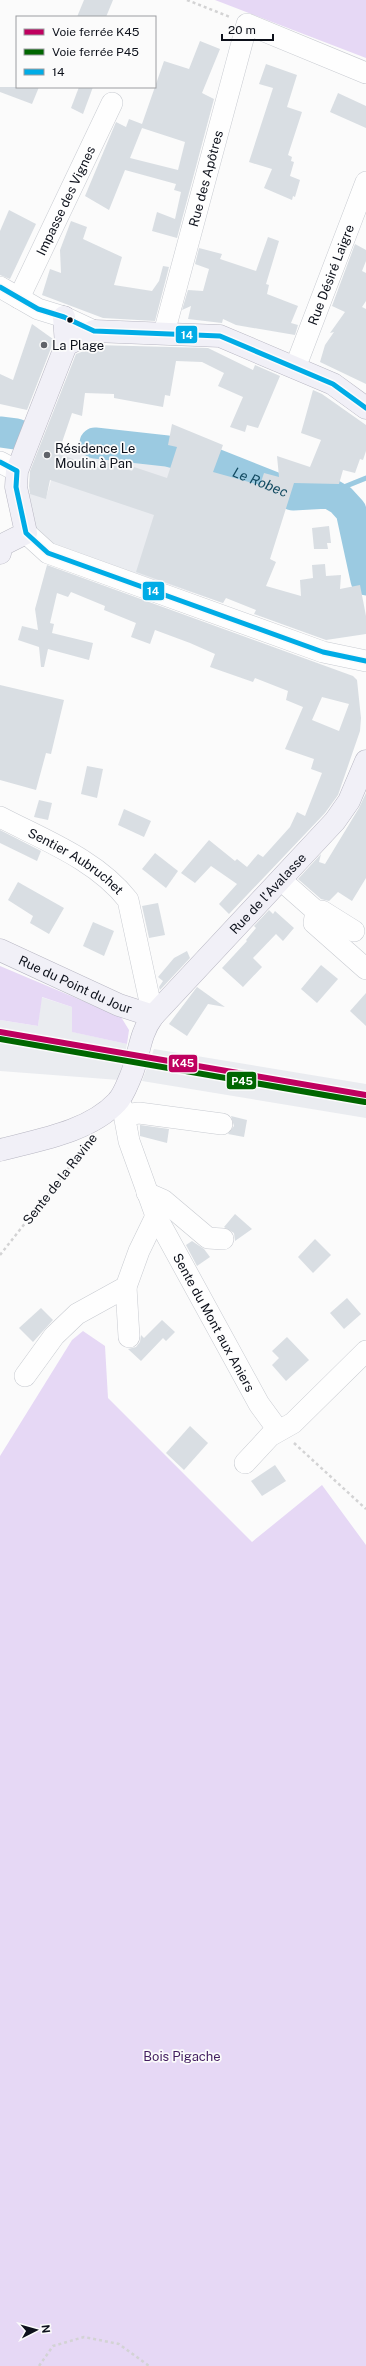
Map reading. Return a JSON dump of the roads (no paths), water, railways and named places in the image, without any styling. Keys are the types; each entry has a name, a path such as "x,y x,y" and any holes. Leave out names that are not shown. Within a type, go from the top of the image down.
{"main road":[{"path":"0,553 2,545 26,533 16,487 8,466 66,345 64,317"},
{"path":"66,345 94,331 220,336 333,384 366,408"},
{"name":"Rue de l'Avalasse","path":"121,1108 144,1028 153,1016 335,821 348,801 366,761"},
{"name":"Rue du Point du Jour","path":"0,950 119,1005 153,1016"},
{"path":"0,1150 86,1123 121,1108"}],"street":[{"name":"Rue des Apôtres","path":"164,333 247,24 366,73"},
{"name":"Impasse des Vignes","path":"19,298 112,103"},
{"name":"Rue Désiré Laigre","path":"295,368 366,182"},
{"path":"0,287 38,309 64,317 94,331"},
{"path":"26,533 48,553 323,652 366,661"},
{"name":"Sentier Aubruchet","path":"0,817 89,864 119,889 128,900 153,1016"},
{"path":"281,880 316,910 354,931"},
{"path":"316,910 314,923 366,969"},
{"path":"121,1108 139,1113 158,1114 222,1124"},
{"name":"Sente du Mont aux Aniers","path":"121,1108 128,1141 156,1216 259,1404 278,1430"},
{"path":"147,1193 163,1200 208,1238 223,1239"},
{"path":"129,1337 126,1287 139,1251 156,1216"},
{"path":"25,1376 54,1336 77,1314 126,1287"},
{"path":"245,1463 270,1436 278,1430 293,1423 366,1351"}],"waterway":[{"name":"Le Robec","path":"0,432 16,434"},
{"name":"Le Robec","path":"95,443 167,451 210,462 293,495 329,493 341,500 351,511 366,580"},
{"path":"329,493 366,478"}],"rail line":[{"name":"K45","path":"0,1032 366,1095"},
{"name":"P45","path":"0,1039 365,1102"}],"place":[{"name":"La Plage","path":"44,345"},
{"name":"Résidence Le Moulin à Pan","path":"47,455"}],"park label":[{"name":"Bois Pigache","path":"182,2056"}]}
